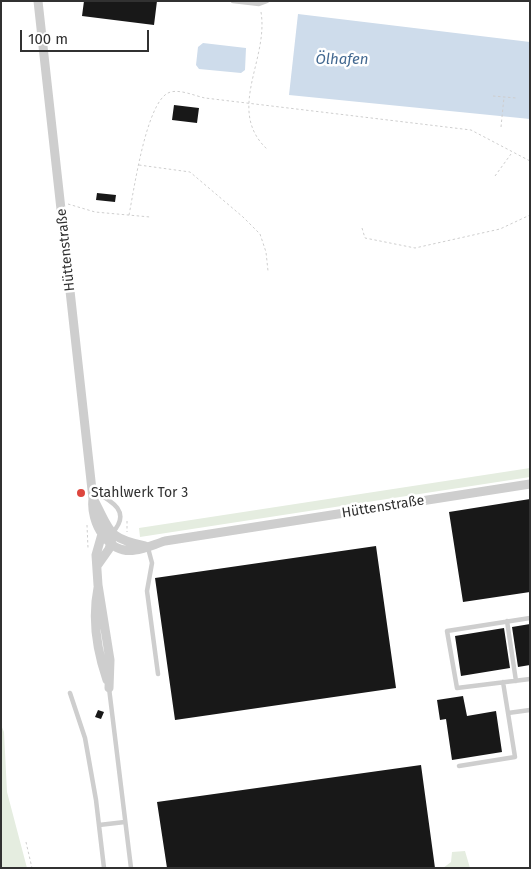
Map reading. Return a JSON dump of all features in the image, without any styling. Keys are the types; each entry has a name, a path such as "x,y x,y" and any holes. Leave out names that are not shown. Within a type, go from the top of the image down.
{"street":[{"name":"Hüttenstraße","path":"38,1 93,499 92,510 102,534 112,544 128,550 173,540 530,484"},
{"name":"Hüttenstraße","path":"93,499 103,520 112,533 127,543 148,546"},
{"path":"97,566 112,544 112,533"},
{"path":"102,534 96,555 98,585 94,606 101,662 110,688"}],"lane":[{"path":"233,1 259,4 267,1"},
{"path":"92,490 116,505 120,513 121,521 112,533"},
{"path":"148,546 152,563 147,592 158,674"},
{"path":"530,618 447,631 457,688 530,679"},
{"path":"507,621 516,680"},
{"path":"460,766 515,757 503,682"},
{"path":"110,688 131,868"},
{"path":"70,693 85,738 104,868"},
{"path":"508,713 530,710"},
{"path":"99,825 125,822"}],"path":[{"path":"259,4 263,28 249,103 250,126 258,141 268,150"},
{"path":"129,215 151,116 158,100 169,92 471,130 530,161"},
{"path":"493,96 516,98"},
{"path":"502,127 504,97"},
{"path":"495,176 512,153"},
{"path":"139,165 190,172 260,234 266,252 268,271"},
{"path":"60,202 96,212 150,218"},
{"path":"362,228 365,238 415,248 500,230 530,215"},
{"path":"26,842 32,868"}],"shaded area":[{"path":"530,468 530,477 140,537 139,528"},
{"path":"1,725 4,732 7,792 27,868 1,868"},
{"path":"465,851 470,868 443,868 451,862 452,852"}],"water":[{"name":"Ölhafen","path":"298,14 530,42 530,119 289,95"},
{"path":"203,43 246,48 245,70 241,73 199,69 196,65 198,47"}],"building":[{"path":"84,1 157,1 154,25 82,16"},
{"path":"174,105 199,108 197,123 172,120"},
{"path":"97,193 116,195 115,202 96,200"},
{"path":"530,499 530,592 463,602 449,512"},
{"path":"376,546 396,688 175,720 155,578"},
{"path":"530,624 530,665 518,667 512,627"},
{"path":"504,628 510,668 461,676 455,636"},
{"path":"463,696 467,716 496,711 502,752 452,760 446,719 440,720 437,700"},
{"path":"98,710 104,712 101,719 95,717"},
{"path":"421,765 435,868 167,868 157,802"}],"place":[{"name":"Stahlwerk Tor 3","path":"81,493"}]}
